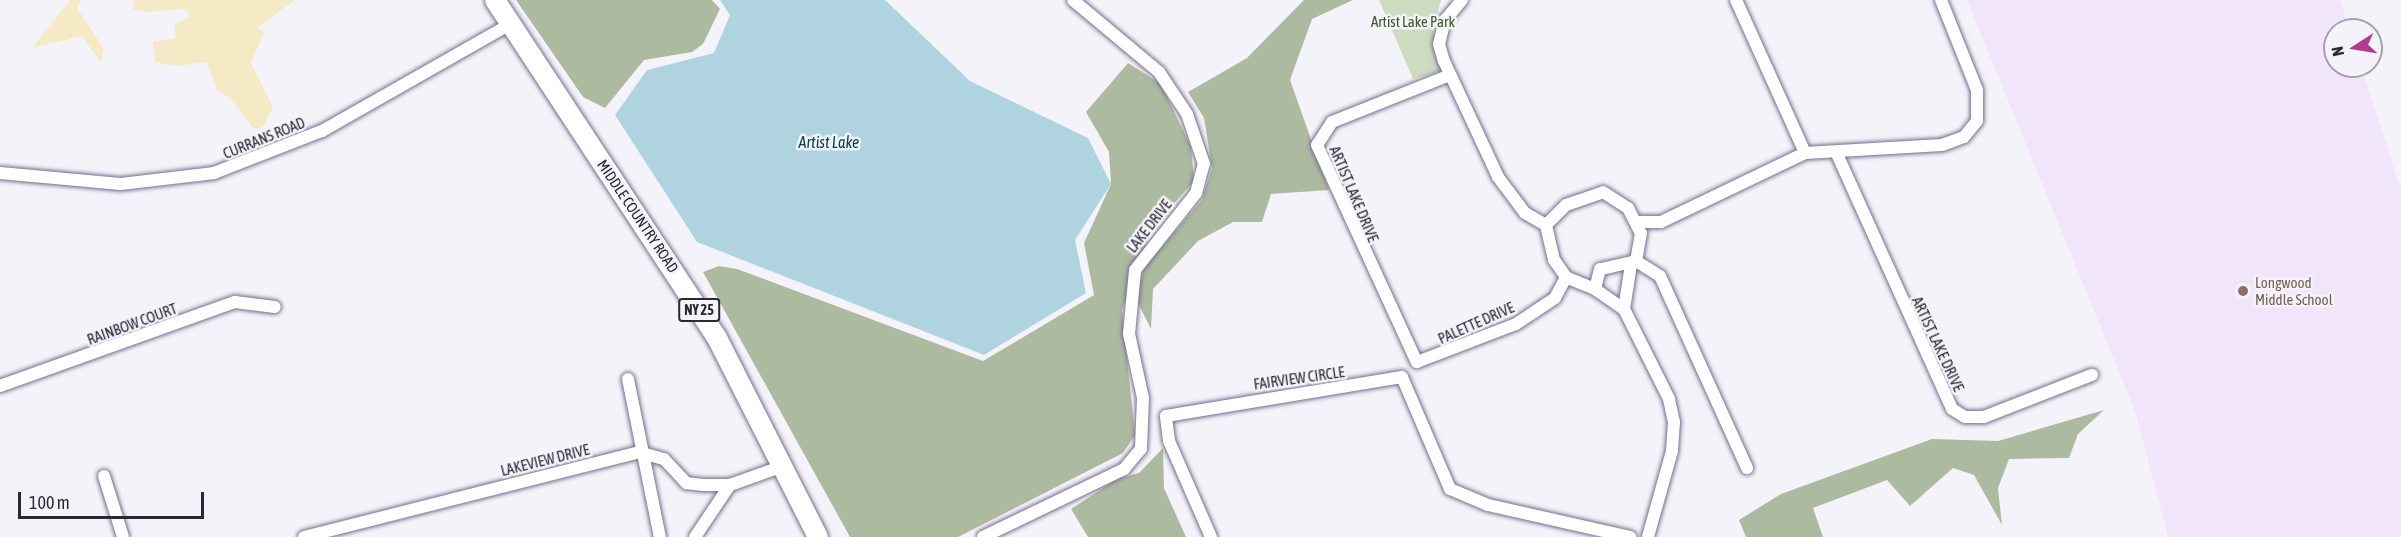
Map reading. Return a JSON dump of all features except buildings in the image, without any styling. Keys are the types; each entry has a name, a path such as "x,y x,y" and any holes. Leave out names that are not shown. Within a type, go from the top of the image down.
{"main road":[{"name":"MIDDLE COUNTRY ROAD","path":"495,0 717,338 818,537"}],"street":[{"name":"LAKE DRIVE","path":"983,537 1124,469 1141,449 1143,399 1130,334 1135,270 1196,193 1204,164 1187,114 1160,72 1073,0"},
{"path":"1462,0 1445,20 1439,44 1450,75 1498,177 1525,213 1546,225 1554,260 1566,278 1595,289 1624,309 1669,399 1674,422 1672,452 1648,537"},
{"path":"1736,0 1805,153"},
{"path":"1546,225 1566,205 1603,192 1639,222 1661,222 1805,153 1837,154 1942,145 1964,137 1977,121 1975,81 1941,0"},
{"name":"CURRANS ROAD","path":"0,173 121,184 214,173 322,131 512,23"},
{"name":"ARTIST LAKE DRIVE","path":"1417,362 1317,145 1332,122 1450,75"},
{"name":"ARTIST LAKE DRIVE","path":"1837,154 1952,409 1965,417 1984,417 2092,375"},
{"path":"1624,309 1634,263 1639,222"},
{"path":"1595,289 1600,269 1634,263 1660,276 1747,468"},
{"name":"PALETTE DRIVE","path":"1417,362 1516,324 1555,298 1566,278"},
{"name":"RAINBOW COURT","path":"0,386 236,302 275,308"},
{"name":"FAIRVIEW CIRCLE","path":"1211,537 1169,441 1166,416 1402,377 1450,489 1488,505 1630,537"},
{"path":"628,379 639,452 660,537"},
{"path":"639,452 664,459 686,483 730,485 783,466"},
{"name":"LAKEVIEW DRIVE","path":"304,537 639,452"},
{"path":"104,476 123,537"},
{"path":"695,537 730,485"}],"shaded area":[{"name":"Longwood Middle School","path":"1967,0 2340,0 2346,18 2323,18 2323,78 2365,78 2401,190 2401,537 2168,537 2135,411"}],"green space":[{"path":"516,0 712,0 720,9 703,44 692,52 644,60 605,108 583,97"},
{"path":"1304,0 1353,0 1312,19 1290,80 1329,190 1271,194 1262,222 1233,222 1198,241 1153,289 1151,329 1136,299 1144,268 1202,200 1212,168 1204,118 1188,92 1247,58"},
{"name":"Artist Lake Park","path":"1379,0 1441,0 1433,30 1441,71 1413,79"},
{"path":"1128,63 1161,84 1191,147 1194,181 1152,228 1122,310 1135,435 1123,453 958,537 850,537 703,272 719,266 737,269 983,361 1094,295 1084,243 1111,184 1109,152 1086,112"},
{"path":"2104,410 2078,434 2069,458 2009,459 1998,488 2002,525 1974,475 1953,468 1910,506 1887,480 1813,508 1823,537 1746,537 1739,520 1781,494 1932,439 1998,441"},
{"path":"1163,448 1164,488 1186,537 1088,537 1071,509 1117,479 1139,473"}],"sand":[{"path":"70,0 82,0 77,8 104,49 101,63 82,36 32,48"},
{"path":"134,0 295,0 258,27 264,33 251,63 273,107 263,127 254,129 230,98 217,90 206,62 177,66 155,62 153,41 175,39 174,25 189,17 187,9 146,12 133,9"}],"water":[{"name":"Artist Lake","path":"720,0 885,0 970,81 1088,138 1111,184 1075,240 1086,293 984,355 697,242 615,115 647,70 714,53 730,15"}],"place":[{"name":"Longwood Middle School","path":"2243,291"}]}
